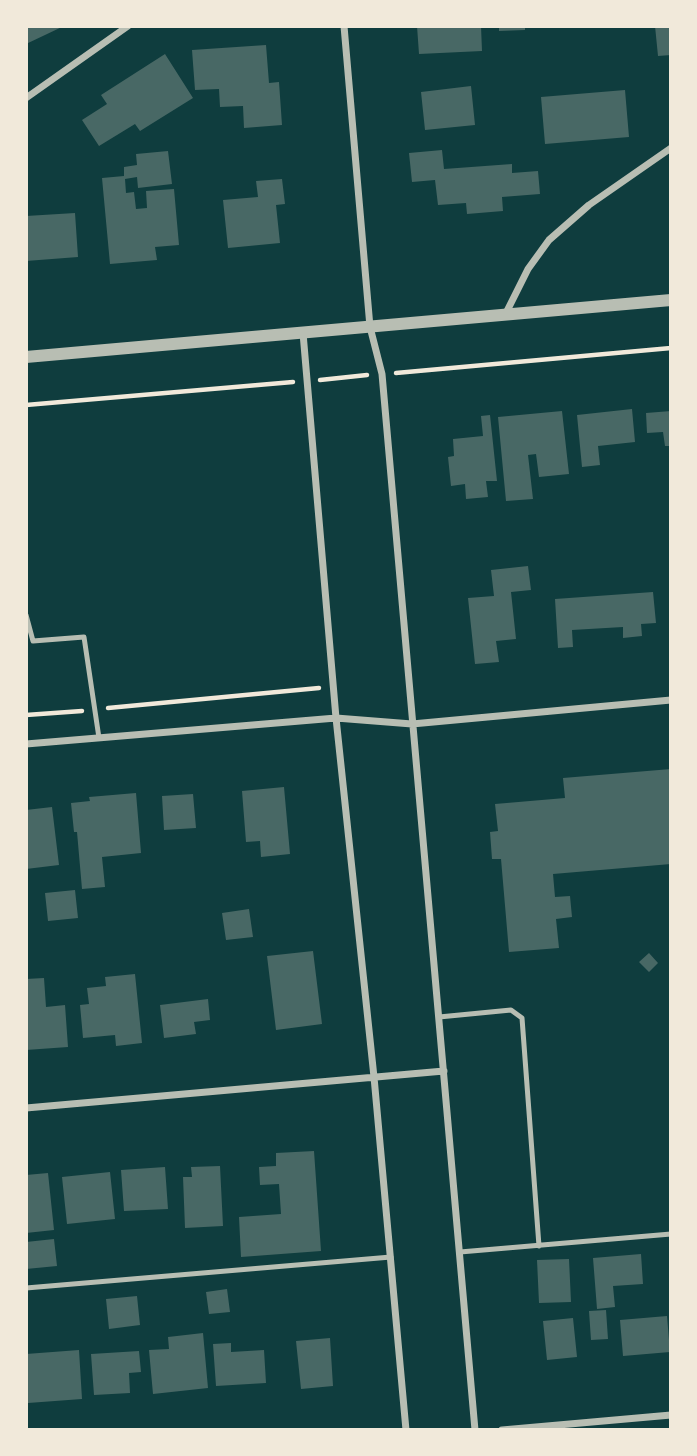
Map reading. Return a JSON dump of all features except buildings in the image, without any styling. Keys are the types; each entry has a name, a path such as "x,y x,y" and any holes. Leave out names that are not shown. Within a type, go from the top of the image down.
{"street":[{"path":"26,98 128,26"},
{"path":"344,26 370,327 382,374 475,1430"},
{"path":"505,315 528,269 557,232 589,205 671,148"},
{"path":"26,357 671,300"},
{"path":"303,333 336,718 374,1077 406,1430"},
{"path":"26,744 336,718 412,724 671,700"},
{"path":"26,1108 444,1071"},
{"path":"502,1430 671,1415"}],"lane":[{"path":"26,615 33,641 84,637 99,738"},
{"path":"439,1017 510,1010 522,1018 540,1246"},
{"path":"460,1252 671,1234"},
{"path":"26,1288 391,1257"}],"path":[{"path":"26,405 671,348"},
{"path":"26,715 334,687"}]}
